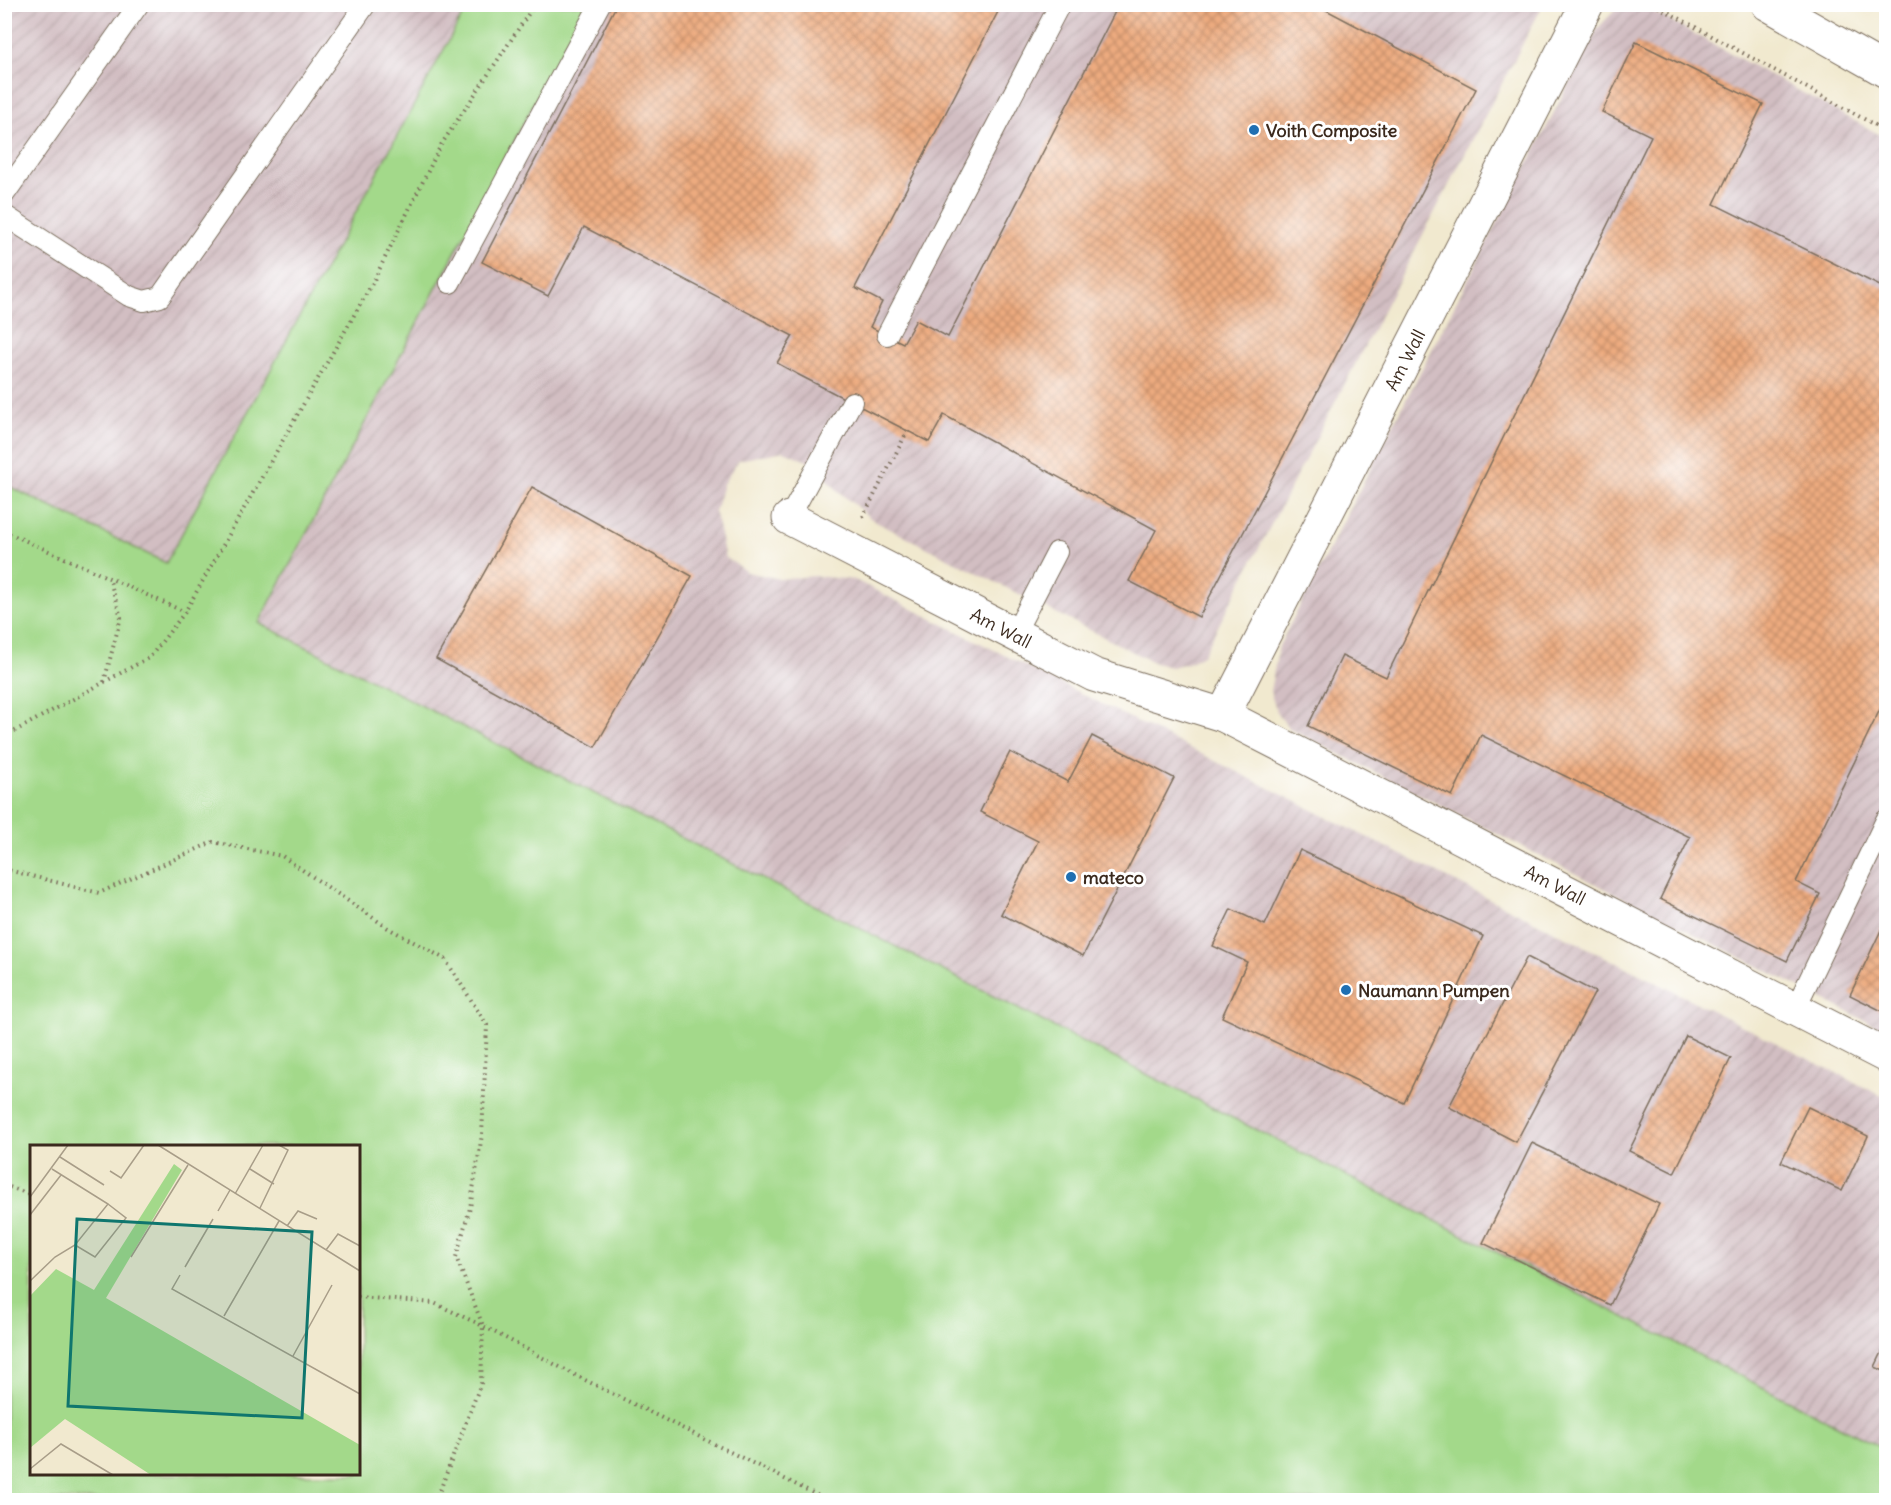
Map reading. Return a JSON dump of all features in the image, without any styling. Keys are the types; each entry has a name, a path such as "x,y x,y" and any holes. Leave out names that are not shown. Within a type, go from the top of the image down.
{"street":[{"name":"Am Wall","path":"1223,714 1587,4"},
{"path":"1768,4 1887,71"},
{"name":"Am Wall","path":"789,518 1094,675 1223,714 1887,1056"}],"lane":[{"path":"4,195 139,4"},
{"path":"4,215 129,296 144,301 160,297 366,4"},
{"path":"450,283 600,4"},
{"path":"887,335 1060,4"},
{"path":"789,518 852,402"},
{"path":"1014,635 1057,552"},
{"path":"1795,1009 1887,820"}],"path":[{"path":"4,737 150,657 185,612 373,282 441,145 535,4"},
{"path":"1653,4 1887,131"},
{"path":"860,523 908,430"},
{"path":"4,531 185,612"},
{"path":"104,682 121,617 109,578"},
{"path":"4,869 99,893 213,842 282,856 388,928 445,959 487,1025 482,1135 470,1208 456,1257 483,1326 481,1383 439,1493 433,1500"},
{"path":"4,1185 30,1194"},
{"path":"360,1297 434,1303 827,1500"}],"shaded area":[{"path":"4,5 468,5 166,564 5,484"},
{"path":"586,5 1543,5 1203,655 1188,663 1171,667 1155,663 874,521 839,492 814,464 784,451 739,460 723,484 715,512 725,557 747,572 780,579 815,576 855,580 1886,1098 1886,1450 259,623"},
{"path":"1624,5 1641,5 1886,138 1886,1031 1290,729 1277,713 1270,691 1279,646 1597,29 1615,10"}],"green space":[{"path":"468,5 586,5 259,623 1886,1450 1886,1500 5,1500 4,484 166,563"}],"building":[{"path":"617,4 1002,4 855,288 882,302 870,327 903,343 916,320 948,337 1119,4 1315,4 1476,89 1199,617 1129,581 1156,530 944,415 929,442 797,374 777,363 793,336 584,227 548,296 482,262"},
{"path":"1636,42 1763,104 1714,204 1886,289 1886,697 1796,882 1820,894 1787,961 1660,899 1690,837 1481,735 1452,796 1308,726 1342,656 1386,677 1651,136 1602,112"},
{"path":"532,487 692,576 595,747 436,659"},
{"name":"mateco","path":"1092,736 1174,778 1083,956 1001,914 1038,841 980,812 1010,752 1068,782"},
{"name":"Naumann Pumpen","path":"1300,850 1483,936 1404,1103 1222,1017 1247,962 1213,946 1231,909 1265,925"},
{"path":"1884,924 1886,925 1886,1013 1850,995"},
{"path":"1527,957 1595,992 1516,1142 1449,1107"},
{"path":"1686,1036 1731,1058 1674,1173 1629,1151"},
{"path":"1808,1107 1868,1136 1842,1191 1781,1162"},
{"path":"1532,1143 1659,1204 1610,1305 1483,1243"},
{"path":"1886,1344 1886,1372 1875,1367"}],"place":[{"name":"Voith Composite","path":"1254,130"},
{"name":"mateco","path":"1071,877"},
{"name":"Naumann Pumpen","path":"1346,990"}]}
